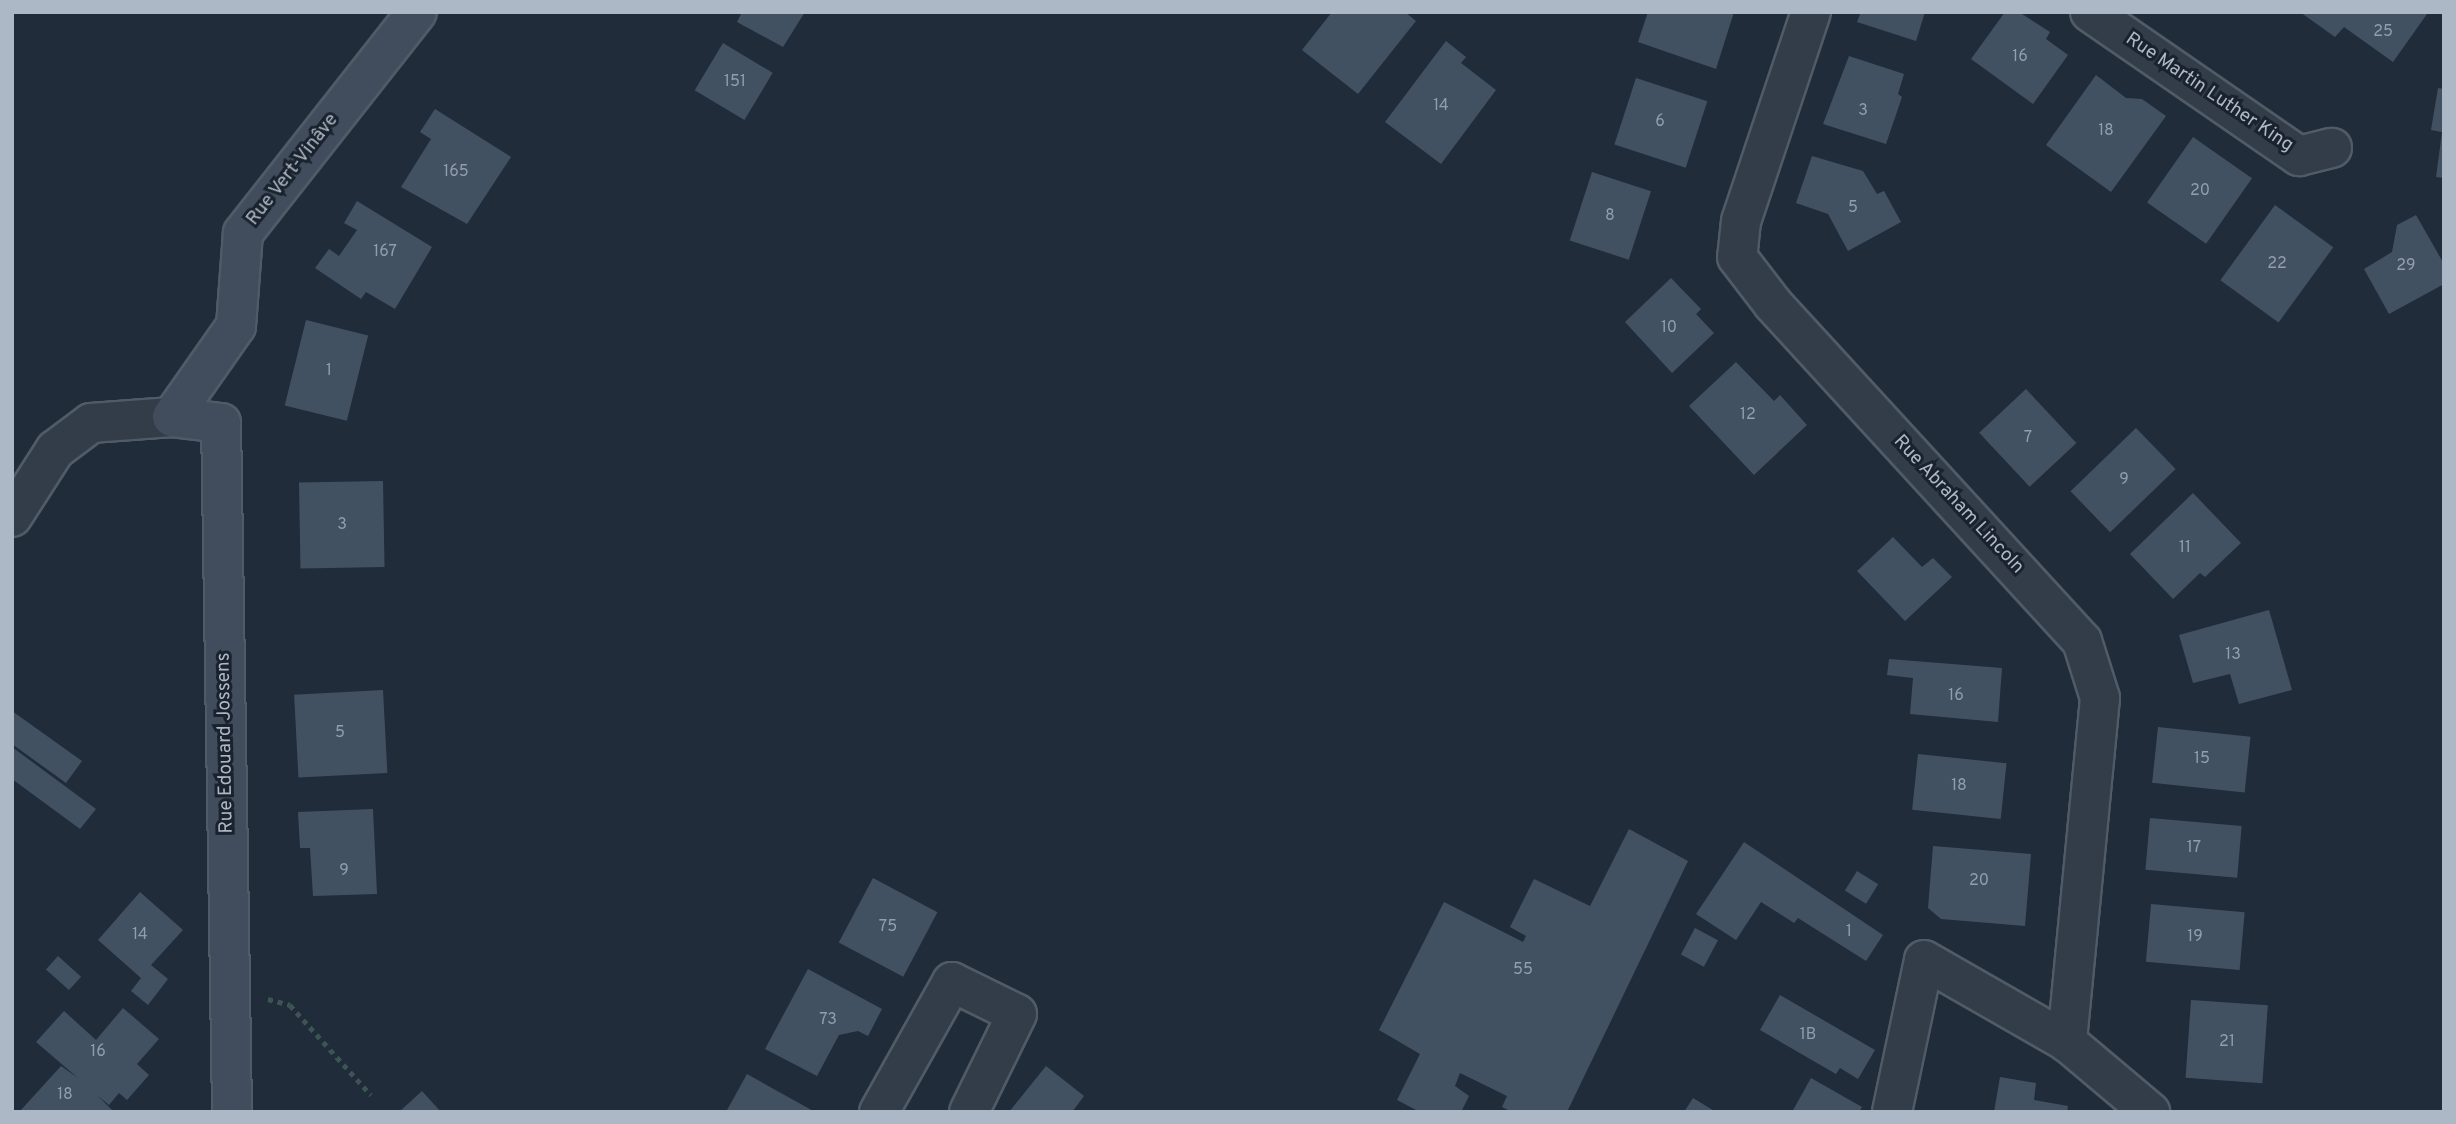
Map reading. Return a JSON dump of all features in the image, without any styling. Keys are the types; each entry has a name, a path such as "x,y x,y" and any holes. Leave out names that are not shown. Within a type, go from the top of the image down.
{"street":[{"name":"Rue Vert-Vinâve","path":"172,417 236,326 243,233 418,12"},
{"name":"Rue Abraham Lincoln","path":"1811,12 1741,221 1737,257 1773,304 2082,640 2100,698 2067,1042"},
{"name":"Rue Martin Luther King","path":"2090,12 2299,156 2332,148"},
{"path":"12,517 55,450 91,423 172,417"},
{"name":"Rue Edouard Jossens","path":"172,417 221,423 232,1112"},
{"path":"1892,1112 1924,960 2067,1042 2134,1107"},
{"path":"879,1112 952,982 1017,1014 969,1112"}],"path":[{"path":"230,988 290,1005 371,1095"}],"building":[{"path":"742,12 805,12 783,47 737,22"},
{"path":"1332,12 1405,12 1416,21 1358,94 1302,50"},
{"path":"1648,12 1734,12 1716,69 1638,42"},
{"path":"1861,12 1925,12 1916,41 1857,22"},
{"path":"2005,12 2019,12 2050,32 2046,39 2068,55 2033,104 1971,59"},
{"path":"2300,12 2427,14 2393,62 2344,27 2335,37"},
{"path":"1446,41 1466,57 1461,63 1496,90 1441,164 1385,122"},
{"path":"723,43 773,73 744,120 695,90"},
{"path":"1849,56 1904,74 1898,94 1902,97 1886,144 1823,124"},
{"path":"2096,75 2126,98 2142,99 2166,116 2111,192 2046,145"},
{"path":"1636,78 1707,101 1686,168 1614,145"},
{"path":"2438,88 2444,89 2444,178 2436,177 2442,132 2431,130"},
{"path":"435,109 511,157 467,224 401,187 431,139 420,132"},
{"path":"2193,137 2252,178 2206,244 2147,203"},
{"path":"1812,156 1863,171 1877,194 1884,191 1901,222 1848,251 1828,214 1796,203"},
{"path":"1592,172 1651,191 1629,260 1570,240"},
{"path":"357,201 432,247 395,309 366,292 361,299 315,268 329,249 339,256 357,230 344,223"},
{"path":"2275,205 2333,247 2279,323 2220,280"},
{"path":"2416,215 2444,264 2444,284 2389,314 2364,269 2392,252 2397,225"},
{"path":"1671,278 1701,309 1696,314 1714,333 1672,373 1625,322"},
{"path":"306,320 368,335 347,421 285,405"},
{"path":"1736,362 1774,401 1780,395 1807,425 1754,475 1689,406"},
{"path":"2026,389 2076,443 2030,487 1979,433"},
{"path":"2136,428 2176,469 2110,532 2071,491"},
{"path":"383,481 385,567 301,568 299,482"},
{"path":"2193,493 2241,543 2205,577 2200,573 2173,599 2130,554"},
{"path":"1893,537 1922,567 1933,558 1952,577 1905,621 1857,571"},
{"path":"2269,610 2292,690 2239,704 2230,674 2193,683 2179,635"},
{"path":"1889,659 2002,668 1998,722 1910,714 1913,678 1887,675"},
{"path":"383,690 387,773 298,778 294,695"},
{"path":"12,711 82,761 66,783 12,744"},
{"path":"2158,727 2250,737 2245,792 2152,783"},
{"path":"12,747 96,809 80,829 12,779"},
{"path":"1918,754 2007,763 2001,819 1912,810"},
{"path":"373,809 377,894 313,896 310,848 300,848 298,812"},
{"path":"2150,818 2242,826 2237,878 2145,870"},
{"path":"1629,829 1688,861 1567,1112 1512,1112 1502,1107 1507,1096 1460,1073 1455,1086 1469,1096 1461,1112 1420,1112 1397,1100 1420,1054 1379,1030 1444,902 1523,942 1526,936 1510,927 1534,879 1590,906"},
{"path":"1744,842 1883,935 1866,961 1798,918 1794,923 1761,902 1736,940 1696,914"},
{"path":"1933,846 2031,854 2025,926 1941,919 1928,908"},
{"path":"1857,871 1878,884 1866,904 1845,891"},
{"path":"873,878 937,912 903,977 839,942"},
{"path":"140,892 183,930 151,965 168,979 148,1005 131,991 141,978 98,940"},
{"path":"2151,904 2245,912 2240,970 2146,962"},
{"path":"1695,928 1718,940 1704,967 1681,954"},
{"path":"58,956 81,977 69,990 46,969"},
{"path":"808,969 882,1009 868,1036 858,1031 839,1035 817,1076 765,1049"},
{"path":"1780,995 1875,1050 1858,1079 1840,1068 1836,1074 1760,1030"},
{"path":"2191,1000 2268,1005 2262,1083 2186,1078"},
{"path":"123,1008 159,1039 137,1064 149,1075 127,1100 119,1093 109,1105 97,1095 114,1112 21,1110 61,1066 78,1078 36,1042 64,1011 96,1040"},
{"path":"1046,1066 1084,1096 1072,1112 1009,1112"},
{"path":"747,1074 815,1112 726,1112"},
{"path":"2000,1077 2036,1083 2034,1100 2068,1106 2067,1112 1994,1112"},
{"path":"1811,1078 1862,1107 1859,1112 1792,1112"},
{"path":"422,1091 441,1112 399,1112"},
{"path":"1693,1098 1716,1112 1684,1112"}]}
